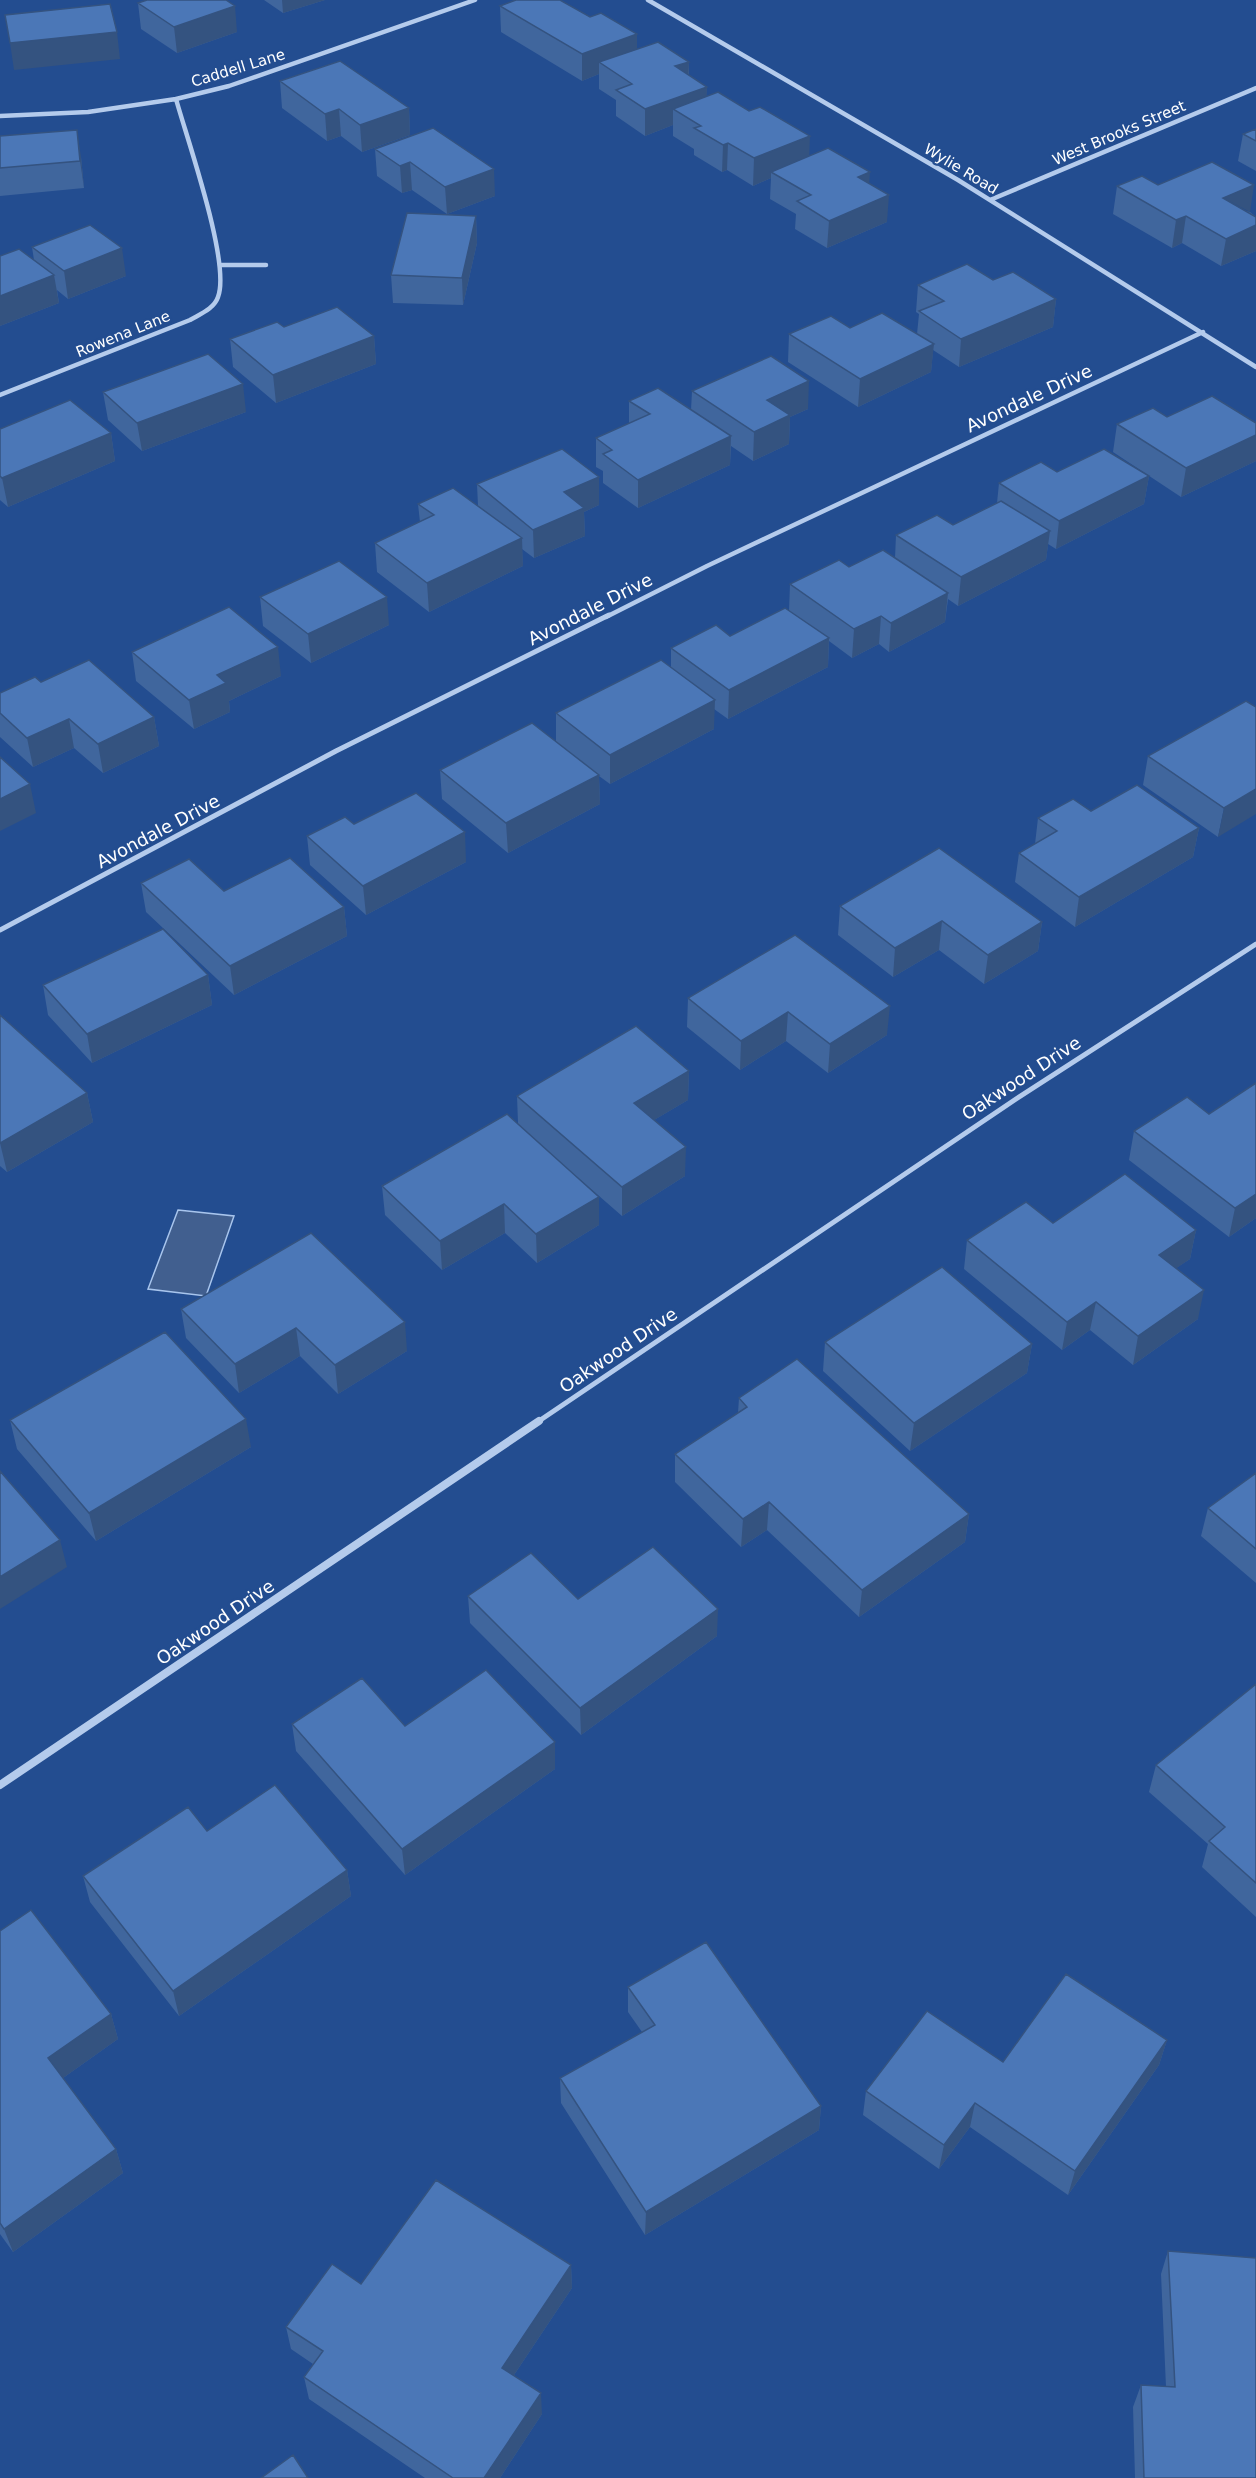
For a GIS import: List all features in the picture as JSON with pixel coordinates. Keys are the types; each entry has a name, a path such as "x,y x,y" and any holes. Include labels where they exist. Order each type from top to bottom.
{"street":[{"name":"Caddell Lane","path":"0,116 87,112 176,99 229,86 475,0"},
{"name":"Wylie Road","path":"648,0 990,200 1256,367"},
{"name":"West Brooks Street","path":"990,200 1256,88"},
{"name":"Rowena Lane","path":"0,394 190,320 211,308 218,298 219,252 176,99"},
{"path":"220,265 266,265"},
{"name":"Avondale Drive","path":"0,930 336,751 686,576 1203,332"},
{"name":"Oakwood Drive","path":"0,1785 1016,1099 1256,944"}],"water":[{"path":"178,1210 234,1216 206,1296 148,1289"}],"building":[{"path":"147,0 226,0 235,6 174,27 138,3"},
{"path":"516,0 560,0 590,17 601,13 637,34 582,54 500,6"},
{"path":"110,4 117,32 10,43 5,15"},
{"path":"658,42 689,62 675,66 707,87 645,109 616,90 632,84 599,62"},
{"path":"340,61 409,108 360,125 339,109 325,114 280,81"},
{"path":"718,92 749,111 760,107 810,136 754,158 728,143 723,145 694,128 701,126 673,109"},
{"path":"433,128 494,169 445,187 410,162 400,166 375,149"},
{"path":"1256,129 1256,141 1243,134"},
{"path":"77,130 80,161 0,168 0,136"},
{"path":"828,148 870,172 858,177 889,195 829,221 797,201 811,195 771,172"},
{"path":"1212,162 1254,185 1223,198 1256,217 1256,225 1226,239 1186,216 1176,220 1117,186 1142,176 1158,185"},
{"path":"407,213 476,216 462,278 391,275"},
{"path":"90,225 122,248 64,271 32,247"},
{"path":"19,249 54,275 0,296 0,256"},
{"path":"967,264 993,280 1013,272 1056,299 961,339 919,311 944,301 918,285"},
{"path":"337,307 374,336 273,375 230,339 277,322 284,327"},
{"path":"882,313 934,344 860,379 789,334 831,316 850,328"},
{"path":"208,354 243,384 137,423 103,392"},
{"path":"771,356 809,381 767,400 790,415 754,432 692,391"},
{"path":"658,388 731,436 638,480 603,454 612,450 596,438 650,414 629,401"},
{"path":"1212,396 1256,423 1256,435 1186,468 1117,424 1153,408 1167,417"},
{"path":"70,400 111,433 2,478 0,476 0,429"},
{"path":"562,449 599,477 564,492 584,508 533,530 477,484"},
{"path":"1104,449 1149,476 1059,521 999,483 1041,462 1057,472"},
{"path":"453,488 522,538 427,583 375,543 434,515 418,504"},
{"path":"1001,501 1050,531 961,577 896,535 937,515 953,525"},
{"path":"883,550 948,593 891,623 881,616 854,629 790,584 839,560 849,567"},
{"path":"339,561 387,597 308,634 260,597"},
{"path":"229,607 278,647 217,675 226,683 189,700 132,652"},
{"path":"785,608 829,638 729,690 671,648 716,625 730,636"},
{"path":"89,660 154,717 98,744 69,719 27,738 0,713 0,693 35,677 41,682"},
{"path":"661,660 715,700 610,755 556,713"},
{"path":"1246,701 1256,707 1256,789 1224,808 1148,756"},
{"path":"532,723 599,775 506,823 440,770"},
{"path":"0,757 30,784 0,799"},
{"path":"1137,785 1199,828 1079,897 1019,853 1057,831 1038,818 1073,799 1091,811"},
{"path":"416,793 465,832 363,886 307,836 345,817 354,824"},
{"path":"939,848 1042,922 988,955 942,921 895,948 840,906"},
{"path":"290,858 344,907 230,966 141,883 189,859 224,891"},
{"path":"163,929 208,975 87,1034 43,985"},
{"path":"795,935 890,1006 830,1044 788,1012 741,1041 688,998"},
{"path":"0,1015 87,1093 0,1143"},
{"path":"636,1026 689,1071 634,1103 686,1147 622,1187 517,1096"},
{"path":"1256,1083 1256,1194 1235,1208 1134,1131 1187,1097 1209,1114"},
{"path":"507,1114 599,1197 536,1234 504,1204 440,1241 382,1186"},
{"path":"1125,1174 1196,1230 1159,1255 1204,1290 1138,1336 1096,1302 1067,1322 967,1240 1026,1202 1053,1223"},
{"path":"311,1233 405,1322 335,1365 296,1328 235,1364 181,1309"},
{"path":"942,1267 1032,1344 914,1423 825,1342"},
{"path":"165,1332 246,1419 89,1513 10,1420"},
{"path":"797,1359 969,1514 862,1590 769,1502 743,1519 675,1454 747,1407 739,1398"},
{"path":"0,1471 60,1540 0,1577"},
{"path":"1256,1473 1256,1549 1208,1508"},
{"path":"653,1547 718,1609 580,1708 468,1596 531,1553 578,1599"},
{"path":"486,1670 555,1742 402,1849 292,1724 362,1678 405,1726"},
{"path":"1256,1684 1256,1883 1209,1841 1225,1827 1156,1765"},
{"path":"275,1785 347,1870 173,1991 83,1876 188,1807 207,1831"},
{"path":"31,1910 111,2014 48,2058 116,2149 4,2229 0,2223 0,1931"},
{"path":"706,1942 821,2106 646,2212 560,2078 655,2025 628,1987"},
{"path":"1066,1974 1167,2040 1075,2171 975,2103 944,2145 866,2091 927,2011 1003,2062"},
{"path":"436,2180 571,2265 502,2368 541,2393 484,2478 453,2478 304,2377 323,2351 286,2327 332,2264 361,2284"},
{"path":"1168,2251 1256,2258 1256,2478 1144,2478 1141,2385 1175,2387"},
{"path":"293,2455 308,2478 261,2478"}]}
